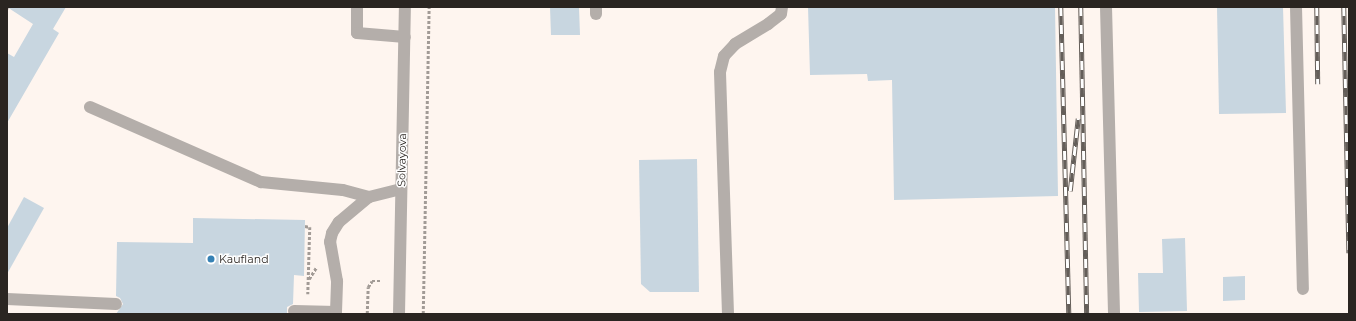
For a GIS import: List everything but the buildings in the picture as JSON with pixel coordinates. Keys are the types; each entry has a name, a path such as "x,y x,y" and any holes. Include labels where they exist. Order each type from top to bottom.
{"street":[{"path":"358,7 357,32 404,37"},
{"name":"Solvayova","path":"399,314 405,7"},
{"path":"728,314 720,72 724,56 735,44 768,24 780,14 782,7"},
{"path":"1106,7 1114,314"},
{"path":"1296,7 1303,290"},
{"path":"90,107 261,182 343,190 368,197"},
{"path":"294,311 336,312 337,275 330,242 332,233 339,222 368,197 402,189"},
{"path":"7,299 116,304"}],"path":[{"path":"423,314 429,7"},
{"path":"305,226 310,227 308,311"},
{"path":"367,314 368,287 372,281 383,281"}],"railway":[{"path":"1061,7 1069,314"},
{"path":"1081,7 1087,314"},
{"path":"1317,7 1318,84"},
{"path":"1344,7 1349,253"},
{"path":"1070,191 1078,118"}],"place":[{"name":"Kaufland","path":"211,259"}]}
